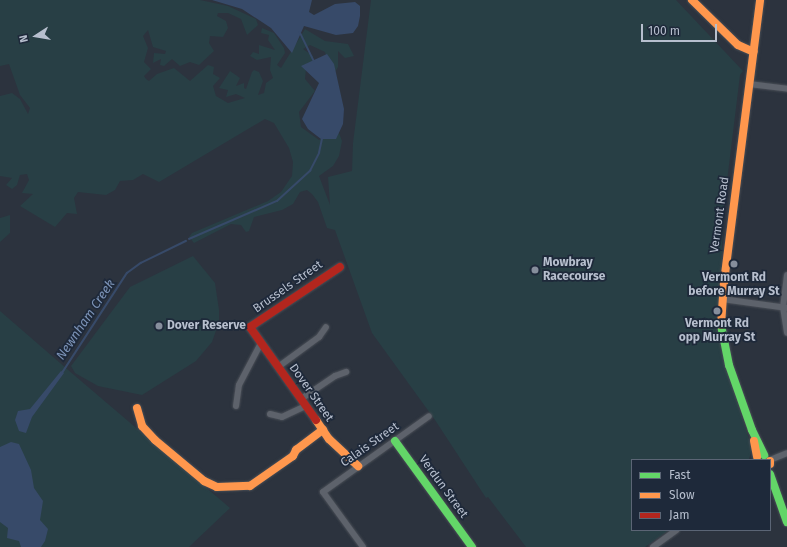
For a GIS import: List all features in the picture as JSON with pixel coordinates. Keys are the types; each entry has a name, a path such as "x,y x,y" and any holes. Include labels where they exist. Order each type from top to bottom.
{"street":[{"path":"692,0 738,45 754,52"},
{"name":"Vermont Road","path":"760,0 722,300 721,324 725,351 752,430 765,459"},
{"path":"749,84 787,89"},
{"name":"Brussels Street","path":"250,327 340,267"},
{"path":"787,275 785,307 787,333"},
{"path":"722,300 785,307"},
{"name":"Dover Street","path":"250,327 323,430 358,466"},
{"path":"278,367 319,337 326,327"},
{"path":"236,406 239,385 261,342"},
{"path":"270,414 282,418 304,403 335,376 346,372"},
{"path":"137,408 142,426 155,440 204,481 217,487 238,488 250,486 293,456 296,450 323,430"},
{"name":"Calais Street","path":"363,547 323,492 429,416"},
{"name":"Verdun Street","path":"395,441 472,547"},
{"path":"768,459 787,453"},
{"path":"771,484 787,522"},
{"path":"653,547 675,531"}],"green space":[{"name":"Mowbray Racecourse","path":"0,0 200,0 228,6 256,19 258,25 247,35 241,19 228,13 218,13 217,16 226,21 228,28 223,37 210,36 209,43 214,51 199,65 190,62 180,66 172,59 164,66 160,65 161,59 153,63 154,53 165,54 166,51 153,47 148,30 143,36 148,48 144,62 151,69 144,76 146,79 149,81 157,74 174,68 190,81 208,65 214,67 213,74 220,78 213,86 216,96 228,103 245,98 236,94 226,97 228,90 219,88 230,71 240,78 236,86 244,83 244,88 246,89 252,72 254,70 259,72 263,81 258,95 264,93 266,83 273,78 270,70 271,57 257,60 250,56 253,52 259,54 259,45 275,50 268,40 269,35 261,33 262,28 274,33 284,48 285,53 277,65 281,68 305,29 325,41 348,44 354,56 345,58 338,51 338,67 335,72 330,70 325,52 310,45 303,49 313,56 312,64 306,69 305,79 315,91 299,112 301,127 319,140 330,133 339,133 342,141 339,156 333,166 319,176 330,205 328,177 352,171 353,143 371,0 676,0 743,71 740,75 723,214 720,331 730,379 752,449 749,459 631,459 631,531 668,531 645,547 526,547 488,497 486,498 435,420 372,333 335,230 327,228 318,202 312,194 307,190 300,192 293,204 282,210 254,217 249,231 246,232 241,225 231,224 194,243 189,237 192,233 268,201 281,192 292,176 293,162 289,148 274,123 265,119 159,182 143,174 133,180 120,181 115,190 106,195 78,192 74,198 77,214 67,213 55,227 20,206 33,194 22,193 29,180 27,174 20,175 17,185 12,189 6,185 12,178 0,176 0,96 12,93 20,99 28,114 30,108 20,95 9,64 0,66"},
{"path":"10,215 10,233 0,242 0,218"},
{"name":"Dover Reserve","path":"193,256 215,283 219,310 219,322 212,342 196,361 142,395 98,386 75,373 71,366 130,287"},
{"path":"0,311 230,508 189,547 0,547"}],"water":[{"path":"212,0 312,0 309,12 314,15 335,4 355,2 360,6 360,16 358,26 353,33 336,35 304,26 292,53 271,28 242,9"},
{"path":"327,54 334,64 344,109 343,124 336,139 321,139 308,129 302,119 319,83 301,66"},
{"path":"61,371 64,373 32,417 26,433 19,431 15,420 18,411 30,409"},
{"path":"11,442 19,444 31,470 34,488 43,501 40,520 48,529 45,541 41,547 21,547 19,541 7,538 8,528 0,522 0,447"}],"waterway":[{"name":"Newnham Creek","path":"300,32 314,61"},
{"name":"Newnham Creek","path":"189,239 277,201 310,171 319,153 322,139"},
{"name":"Newnham Creek","path":"62,373 127,273 141,263 186,241"}],"traffic: fast":[{"path":"721,325 729,365 752,430 764,455"},
{"path":"395,441 472,547"},
{"path":"771,477 787,522"}],"traffic: slow":[{"path":"692,0 738,45 754,52"},
{"path":"721,325 724,282 760,0"},
{"path":"137,408 142,426 155,440 204,481 217,487 250,486 293,456 296,450 323,430"},
{"path":"316,420 329,439 358,466"},
{"path":"754,441 757,457"}],"traffic: jam":[{"path":"316,420 250,327 340,267"}],"place":[{"name":"Vermont Rd before Murray St","path":"734,264"},
{"name":"Mowbray Racecourse","path":"535,270"},
{"name":"Vermont Rd opp Murray St","path":"717,311"},
{"name":"Dover Reserve","path":"159,326"}]}
